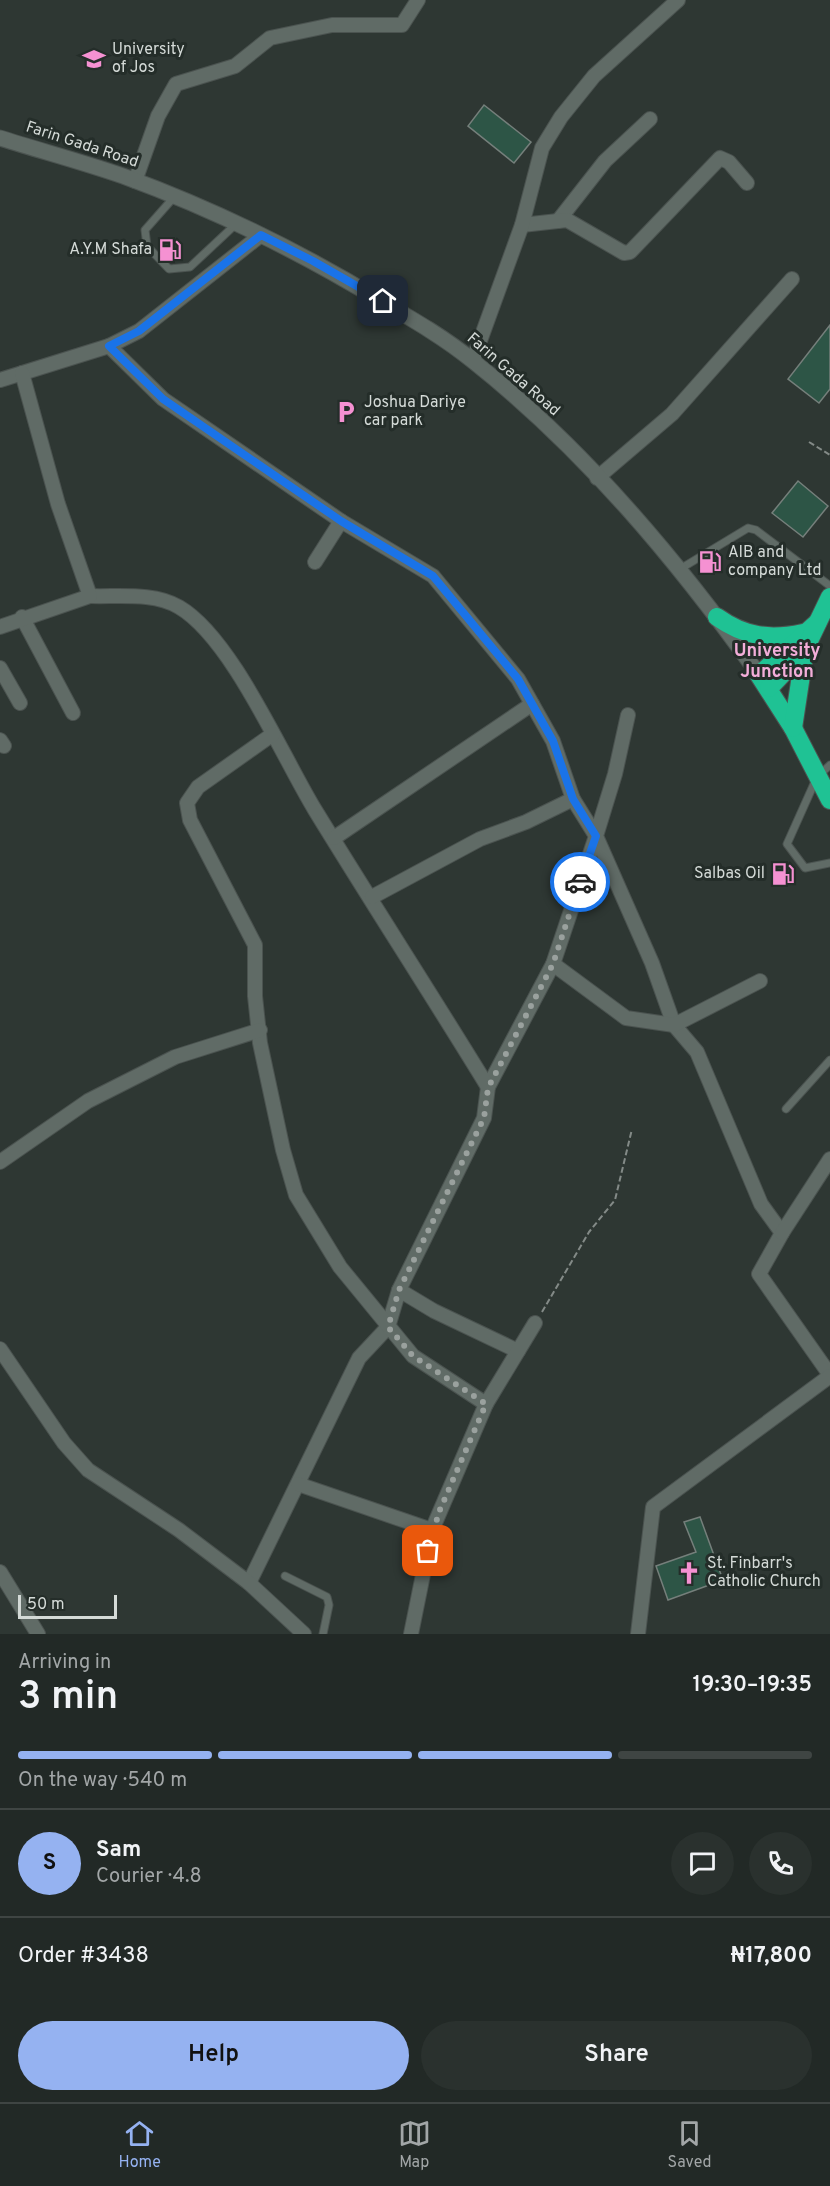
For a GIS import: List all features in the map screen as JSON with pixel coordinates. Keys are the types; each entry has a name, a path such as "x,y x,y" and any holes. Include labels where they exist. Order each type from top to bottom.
{"highway":[{"path":"830,597 809,635 764,681 793,728 824,771 830,800"},
{"path":"717,616 733,628 749,635 809,635"},
{"path":"793,728 809,635"}],"main road":[{"name":"Farin Gada Road","path":"0,138 135,181 237,223 364,290 472,360 528,409 597,478 680,569 764,681"}],"street":[{"path":"135,181 158,116 176,84 235,66 270,38 332,25 402,25 418,0"},
{"path":"472,360 522,225 542,148 561,117 594,76 678,0"},
{"path":"558,221 605,161 650,119"},
{"path":"522,225 558,221 574,223 624,253 630,252 720,159 729,162 747,183"},
{"path":"0,380 109,346 139,331 261,235"},
{"path":"597,478 672,414 792,279"},
{"path":"109,346 163,399 341,521 433,576 518,679 553,741 573,799 596,836 652,963 674,1025 697,1052 761,1204 782,1233"},
{"path":"22,373 58,504 90,596"},
{"path":"315,562 341,521"},
{"path":"0,627 22,617 90,596 154,598 179,607 196,620 226,654 334,838 488,1088"},
{"path":"22,617 73,713"},
{"path":"0,668 20,703"},
{"path":"334,838 532,704"},
{"path":"249,1583 359,1358 388,1327 399,1290 484,1118 488,1088 553,964 615,774 627,716"},
{"path":"273,734 198,787 187,802 189,820 255,945 255,996 260,1043 278,1128 296,1195 340,1267 413,1356 486,1404"},
{"path":"372,897 480,839 526,822 573,799"},
{"path":"553,964 626,1018 674,1025 760,981"},
{"path":"0,1162 88,1101 176,1057 260,1030"},
{"path":"638,1634 653,1507 830,1376 759,1274 782,1233 830,1159"},
{"path":"399,1290 434,1311 518,1351"},
{"path":"411,1634 432,1530 486,1404 535,1323"},
{"path":"0,1349 64,1443 88,1470 179,1530 249,1583 304,1634"},
{"path":"298,1484 432,1530"},
{"path":"0,1572 38,1634"}],"lane":[{"path":"175,196 145,230 147,246 169,268 190,267 237,223"},
{"path":"680,569 748,528 756,530 830,586"},
{"path":"824,771 787,844 805,868 830,863"},
{"path":"786,1109 830,1060"},
{"path":"285,1576 327,1597 329,1605 323,1634"}],"path":[{"path":"809,442 830,455"},
{"path":"535,1323 589,1232 615,1200 632,1129"}],"building":[{"path":"484,105 531,142 514,163 468,126"},
{"path":"830,325 830,389 819,403 788,379"},
{"path":"798,481 828,506 803,537 772,513"},
{"name":"St. Finbarr's Catholic Church","path":"700,1517 723,1580 668,1600 656,1566 696,1552 684,1522"}],"way so far":[{"path":"428,1551 432,1530 446,1494 486,1404 413,1356 388,1327 399,1290 484,1118 488,1088 553,964 580,882"}],"place":[{"name":"University of Jos","path":"94,59"},
{"name":"A.Y.M Shafa","path":"170,250"},
{"name":"Joshua Dariye car park","path":"346,412"},
{"name":"AIB and company Ltd","path":"710,562"},
{"name":"Salbas Oil","path":"783,874"},
{"name":"St. Finbarr's Catholic Church","path":"689,1573"}],"district":[{"name":"University Junction","path":"777,661"}],"route":[{"path":"383,301 313,261 261,235 139,331 109,346 163,399 341,521 433,576 518,679 553,741 573,799 596,836 580,882"}]}
